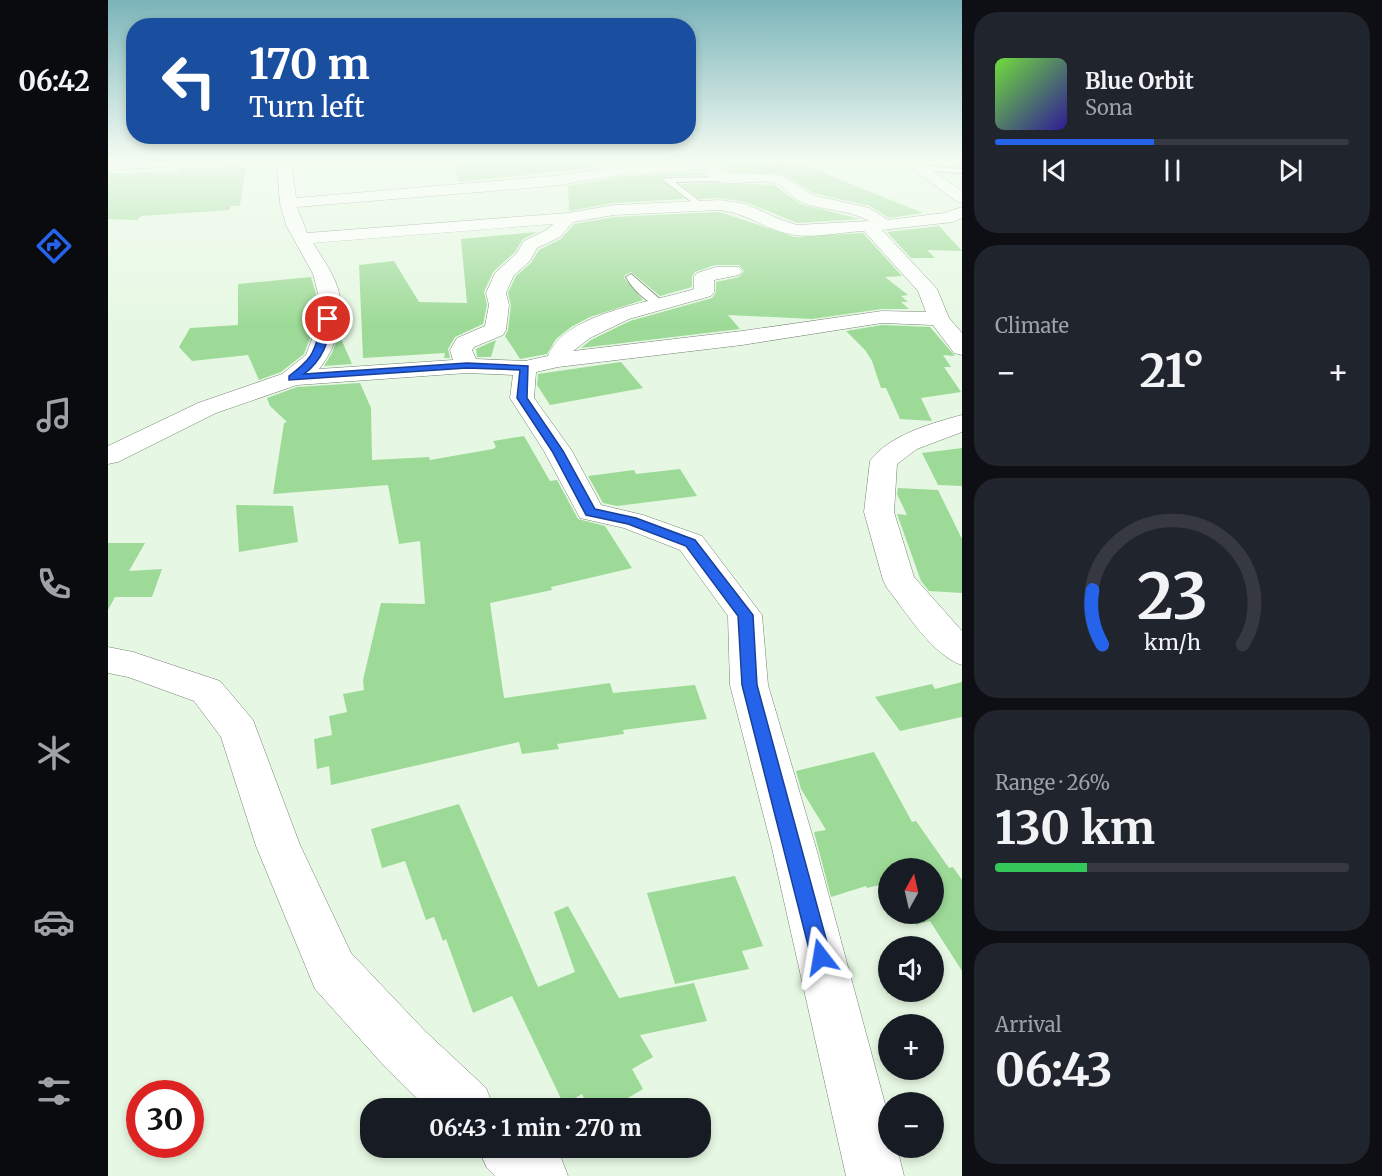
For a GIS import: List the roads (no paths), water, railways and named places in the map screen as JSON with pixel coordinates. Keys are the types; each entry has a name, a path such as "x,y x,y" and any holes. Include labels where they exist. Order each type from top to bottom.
{"street":[{"path":"292,216 297,232 320,268 329,291 328,319 323,341 313,363 292,378"},
{"path":"302,239 580,216"},
{"path":"758,216 796,230 879,226 952,216"},
{"path":"870,216 927,289 939,319 962,348"},
{"path":"467,366 461,350 465,343 495,330 499,305 496,293 505,273 524,257 530,245 554,233 568,218"},
{"path":"732,271 704,277 704,292 682,300 658,303 614,319 578,337 541,364 522,398 558,451 590,512 632,521 691,543 746,615 749,685 794,848 875,1176"},
{"path":"108,456 208,408 292,378 467,366 541,364 882,317 939,319"},
{"path":"962,423 908,443 884,461 879,512 899,580 937,627 962,652"},
{"path":"108,660 133,665 207,691 239,731 278,846 333,971 406,1050 456,1098"}],"lane":[{"path":"631,277 635,284 658,303"}]}
